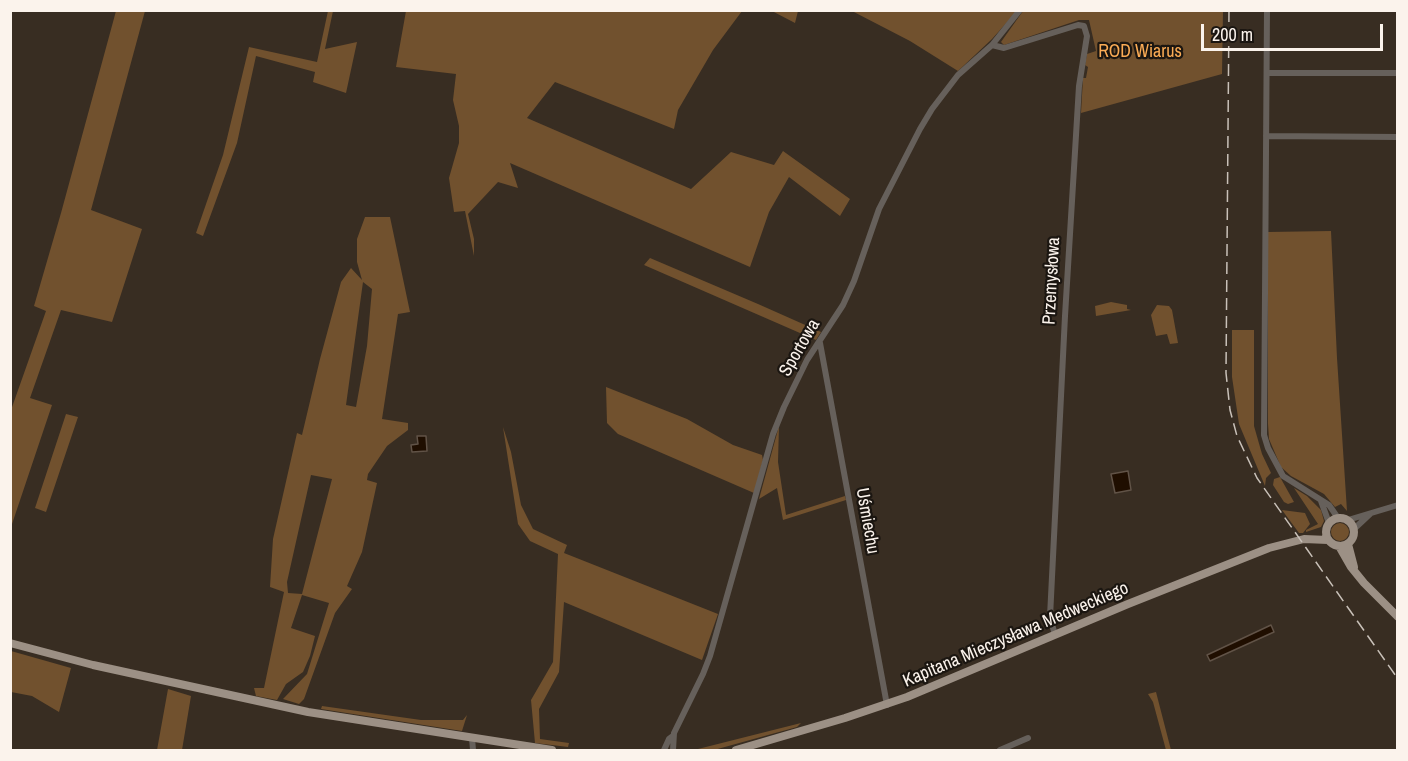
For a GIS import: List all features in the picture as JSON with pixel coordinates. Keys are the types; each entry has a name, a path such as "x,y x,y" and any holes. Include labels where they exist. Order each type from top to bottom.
{"main road":[{"path":"1338,518 1348,520 1354,529 1353,537 1348,544 1335,546 1328,540 1327,526 1338,518"},
{"name":"Kapitana Mieczysława Medweckiego","path":"736,750 887,705 1269,548 1304,539 1327,526"},
{"name":"Kapitana Mieczysława Medweckiego","path":"1304,539 1328,540"},
{"path":"1348,544 1355,571"},
{"path":"1339,546 1351,567 1364,583 1398,617"},
{"path":"10,643 93,665 335,717 552,750"}],"street":[{"name":"Sportowa","path":"664,750 673,736 710,656 773,434 807,360 820,343 854,281 879,209 932,109 958,75 992,45 1020,10"},
{"path":"1268,10 1264,435 1268,448 1283,476 1329,505 1338,518"},
{"name":"Przemysłowa","path":"992,45 1004,48 1078,25 1084,26 1087,36 1079,86 1065,316 1050,617 1055,635"},
{"path":"1267,73 1398,73"},
{"path":"1266,136 1398,137"},
{"name":"Uśmiechu","path":"820,343 887,705"},
{"path":"1321,501 1327,526"},
{"path":"1348,520 1398,505"},
{"path":"1354,529 1370,513"},
{"name":"Sportowa","path":"673,736 673,750"},
{"path":"472,738 473,750"},
{"path":"1000,750 1028,738"}],"green space":[{"path":"116,11 145,11 91,210 142,229 112,322 61,310 30,398 52,405 11,527 11,410 46,311 34,306"},
{"path":"328,11 333,11 325,49 357,42 346,93 313,82 315,72 256,56 237,143 203,236 196,233 223,155 249,47 317,62"},
{"path":"406,11 742,11 713,50 678,110 674,129 555,82 527,118 691,189 731,152 774,165 783,151 850,199 840,216 789,177 769,212 750,267 510,163 518,188 498,182 468,214 474,239 474,256 465,211 454,212 449,178 459,143 459,126 453,100 456,74 396,67"},
{"path":"772,11 798,11 795,23"},
{"path":"852,11 1017,11 992,39 958,71 910,41"},
{"name":"ROD Wiarus","path":"1023,11 1223,11 1222,74 1081,113 1083,78 1086,78 1088,67 1085,65 1087,54 1096,51 1089,20 1079,20 1004,45 1001,42"},
{"path":"365,217 390,217 410,312 398,314 382,419 408,423 408,430 387,446 368,474 367,480 377,483 362,552 347,586 352,589 335,613 304,699 299,704 283,699 307,674 329,603 302,595 291,628 315,636 303,672 286,684 277,700 256,696 254,688 264,688 284,592 270,587 273,539 297,433 302,435 341,282 351,268 362,280 357,262 357,239","holes":["363,282 372,289 367,346 356,407 346,405","311,475 332,479 302,594 288,593 287,582"]},
{"path":"1331,231 1347,511 1341,504 1335,507 1324,494 1291,476 1281,467 1269,439 1268,424 1268,232"},
{"path":"650,258 821,332 816,340 644,265"},
{"path":"1111,302 1127,305 1127,309 1131,310 1096,316 1095,306"},
{"path":"1157,305 1169,306 1172,310 1178,343 1170,344 1167,334 1156,336 1151,315"},
{"path":"1232,330 1254,330 1254,426 1262,454 1271,473 1266,478 1265,486 1239,424 1232,377"},
{"path":"606,387 687,419 733,445 762,455 763,460 754,493 618,434 607,423"},
{"path":"66,414 78,417 46,512 35,508"},
{"path":"779,426 778,462 786,515 845,496 846,500 783,520 777,488 759,499"},
{"path":"503,427 511,452 521,505 533,529 567,545 564,553 718,614 702,660 564,602 559,672 539,709 540,739 569,743 568,747 535,743 531,700 553,662 558,554 530,541 518,524"},
{"path":"1280,477 1294,502 1288,504 1284,502 1273,485 1274,479"},
{"path":"1294,488 1307,496 1321,510 1324,521 1321,527 1306,532 1318,524"},
{"path":"1282,510 1305,513 1310,524 1303,533 1299,533"},
{"path":"1336,523 1344,523 1349,528 1347,539 1336,541 1331,536 1331,528"},
{"path":"11,651 71,668 59,712 32,696 11,692"},
{"path":"168,689 191,696 182,750 157,750"},
{"path":"1156,692 1171,750 1166,750 1153,702 1148,694"},
{"path":"322,706 421,720 463,720 467,715 462,731 321,709"},
{"path":"801,723 797,727 714,750 694,750"}],"shaded area":[{"path":"417,436 426,436 427,451 412,452 411,445 418,444"},
{"path":"1128,471 1131,490 1115,493 1111,474"},
{"path":"1271,625 1274,632 1210,661 1207,655"}],"railway":[{"path":"1229,10 1226,373 1230,410 1237,436 1257,478 1398,679"}]}
